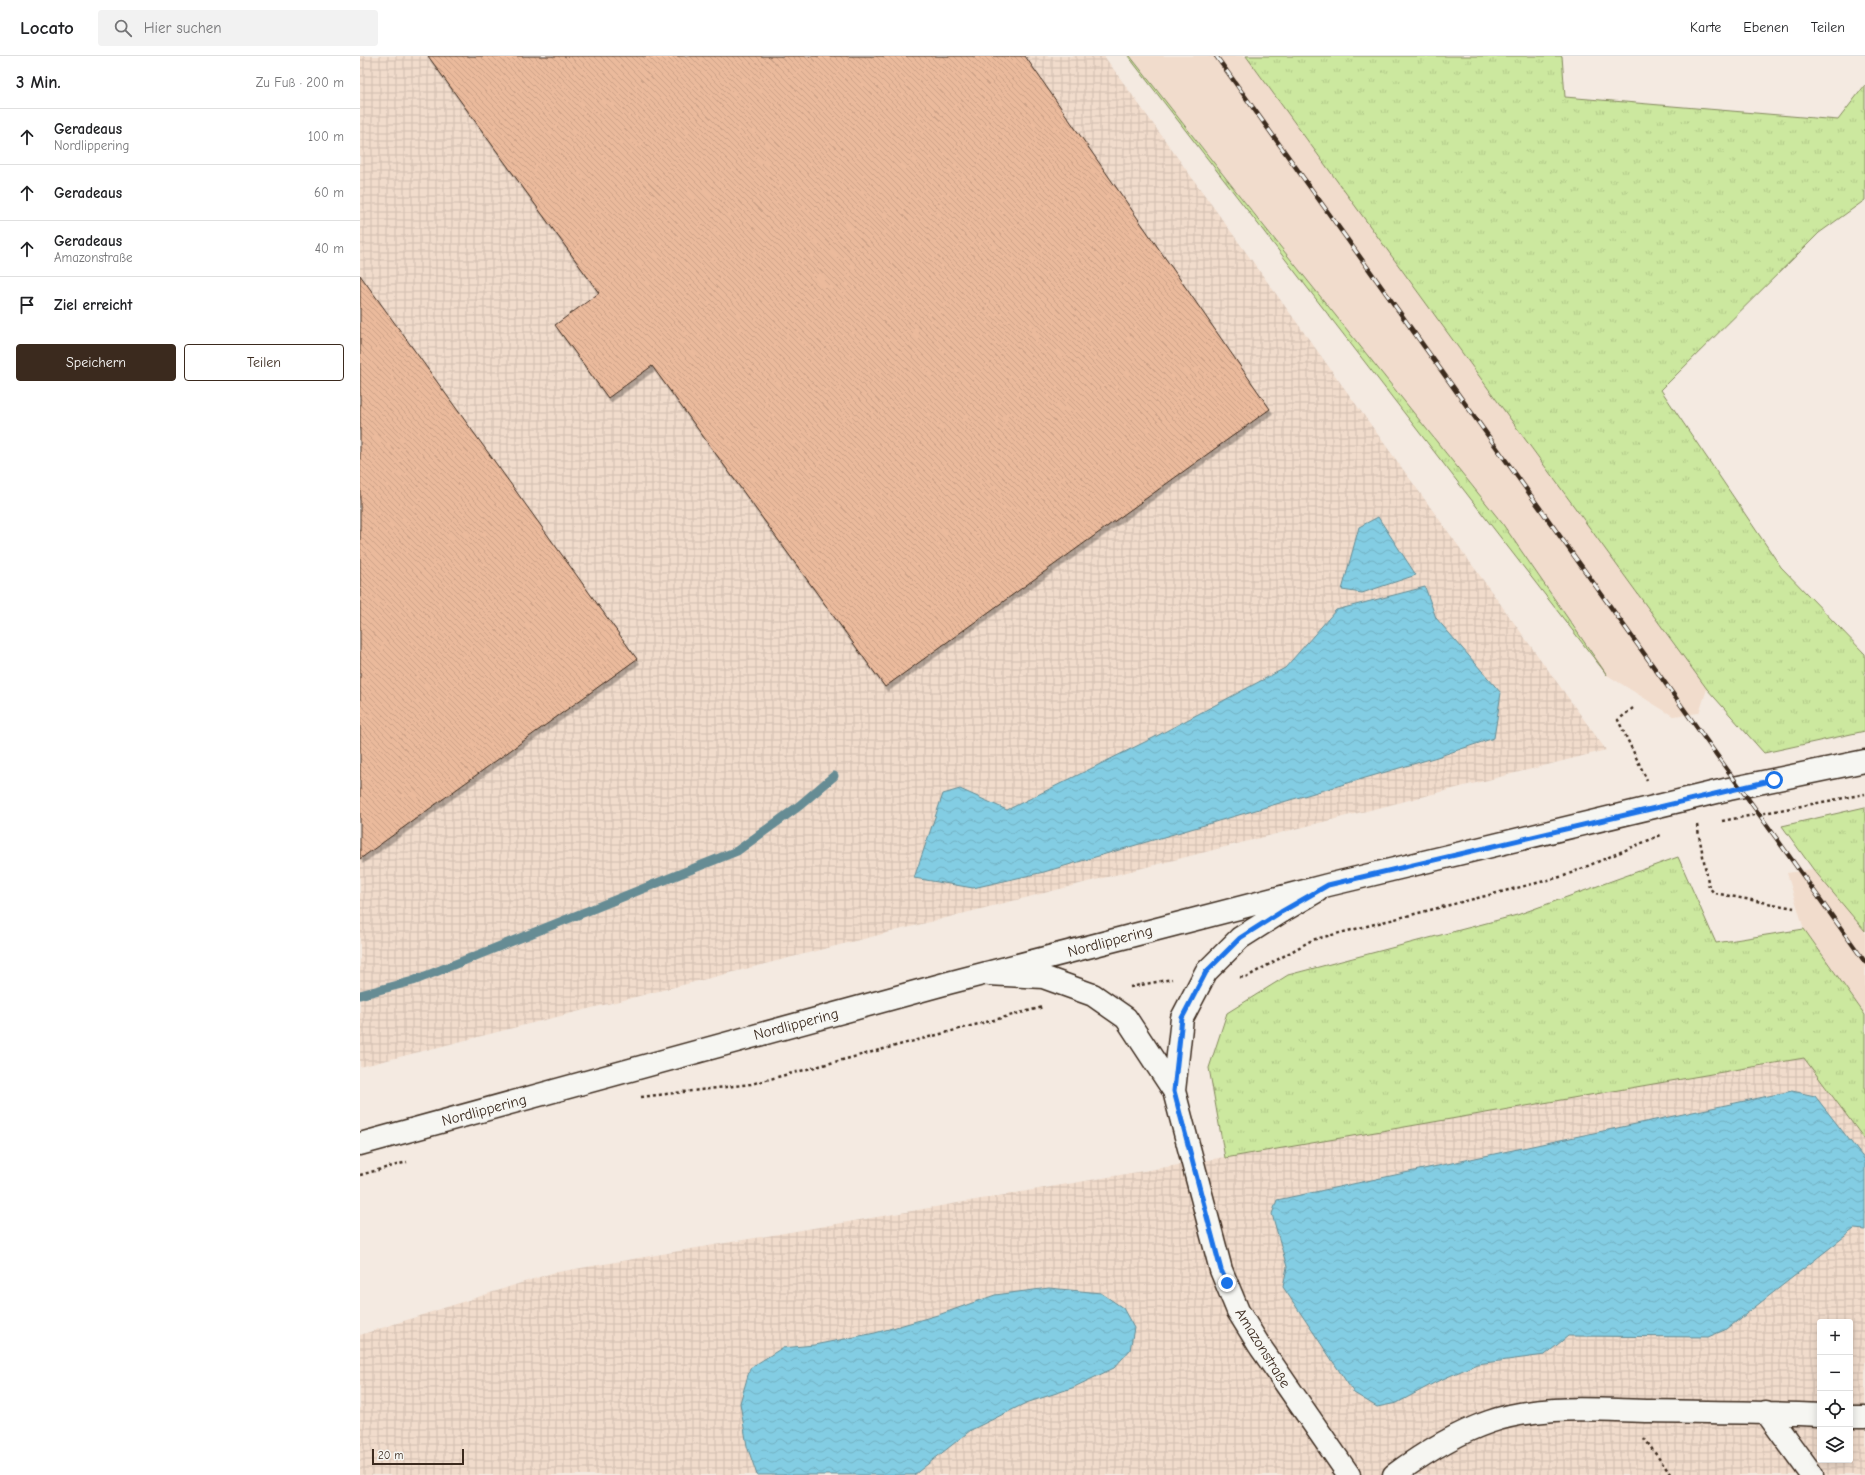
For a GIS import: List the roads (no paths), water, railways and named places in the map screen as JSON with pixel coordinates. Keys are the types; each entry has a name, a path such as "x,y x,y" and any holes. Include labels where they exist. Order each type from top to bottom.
{"main road":[{"name":"Nordlippering","path":"360,1144 986,973 1328,885 1729,789 1865,761"},
{"path":"1174,1091 1182,1018 1206,972 1240,938 1328,885"},
{"path":"986,973 1043,977 1093,995 1126,1018 1174,1091"},
{"name":"Amazonstraße","path":"1174,1091 1221,1270 1238,1311 1258,1345 1349,1475"},
{"path":"1394,1475 1430,1450 1454,1436 1489,1421 1527,1412 1574,1408 1766,1412 1817,1415"},
{"path":"1766,1412 1812,1475"},
{"path":"1853,1416 1865,1418"}],"water":[{"path":"1378,517 1416,575 1362,593 1342,590 1359,527"},
{"path":"1425,587 1436,618 1501,693 1494,738 1437,757 1044,872 973,888 914,878 943,794 960,789 1007,810 1153,738 1285,668 1336,610"},
{"path":"1792,1091 1815,1096 1865,1160 1865,1230 1854,1229 1727,1329 1708,1337 1568,1336 1545,1355 1477,1364 1436,1382 1397,1403 1377,1407 1354,1393 1283,1287 1287,1267 1272,1214 1277,1200"},
{"path":"1049,1288 1101,1293 1123,1308 1134,1328 1130,1350 1114,1368 1072,1388 1026,1403 971,1430 914,1475 757,1475 747,1446 740,1403 750,1368 782,1348 814,1345 875,1333 941,1314 995,1295"}],"waterway":[{"path":"360,995 413,981 737,851 799,806 834,776"}],"railway":[{"path":"1216,56 1865,962"}]}
